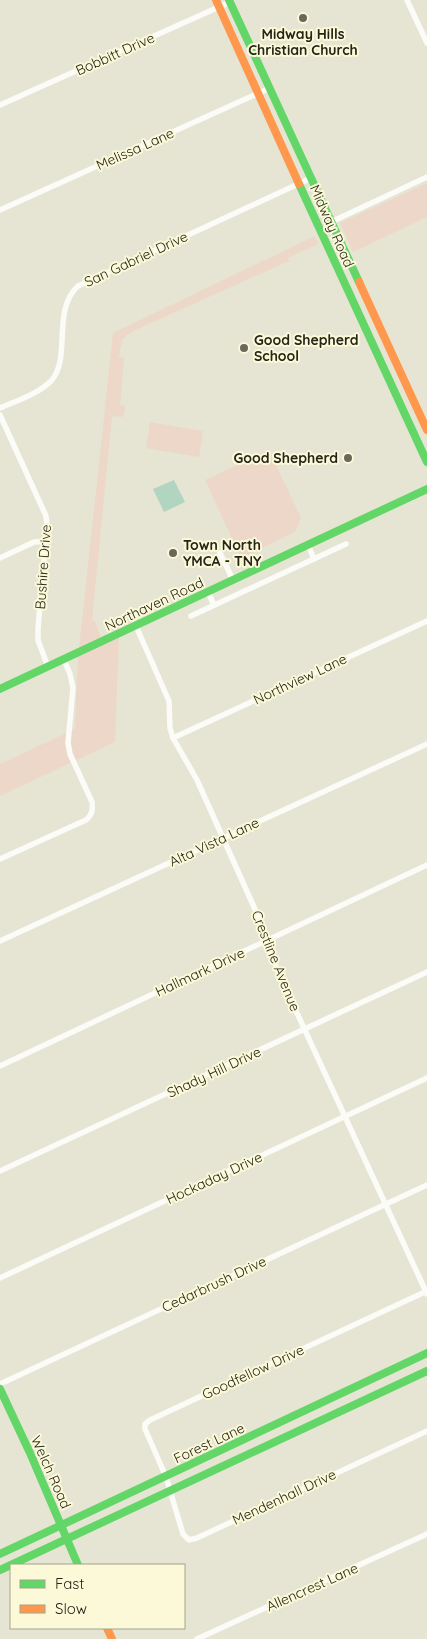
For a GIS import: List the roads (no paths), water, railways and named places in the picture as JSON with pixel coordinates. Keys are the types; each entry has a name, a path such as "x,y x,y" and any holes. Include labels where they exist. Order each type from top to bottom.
{"main road":[{"name":"Midway Road","path":"230,1 427,430"},
{"name":"Midway Road","path":"218,4 427,462"},
{"name":"Northaven Road","path":"0,690 427,489"},
{"name":"Forest Lane","path":"0,1554 427,1353"},
{"name":"Forest Lane","path":"13,1564 427,1371"},
{"name":"Welch Road","path":"0,1388 78,1564"}],"street":[{"path":"408,0 427,43"},
{"name":"Bobbitt Drive","path":"0,105 218,4 230,1"},
{"name":"Melissa Lane","path":"0,210 270,88"},
{"path":"331,222 427,177"},
{"name":"San Gabriel Drive","path":"0,408 43,388 57,373 65,305 71,292 78,286 311,178"},
{"name":"Bushire Drive","path":"0,415 46,516 46,541 38,640 48,667"},
{"path":"0,558 34,542 46,541"},
{"path":"191,616 346,544"},
{"path":"308,545 314,559"},
{"path":"220,552 233,580"},
{"path":"208,592 214,605"},
{"name":"Northview Lane","path":"173,738 427,621"},
{"name":"Crestline Avenue","path":"136,626 169,701 170,728 173,738 189,765 223,838 254,907 278,972 427,1292"},
{"path":"0,859 86,820 93,809 92,802 70,754 68,743 73,688 64,660"},
{"name":"Alta Vista Lane","path":"0,940 427,744"},
{"name":"Hallmark Drive","path":"0,1066 427,865"},
{"name":"Shady Hill Drive","path":"0,1171 427,972"},
{"name":"Hockaday Drive","path":"0,1278 427,1078"},
{"name":"Cedarbrush Drive","path":"0,1384 427,1185"},
{"name":"Goodfellow Drive","path":"170,1491 166,1477 145,1429 145,1424 150,1420 427,1292"},
{"name":"Mendenhall Drive","path":"170,1491 183,1534 185,1538 192,1540 427,1431"},
{"name":"Allencrest Lane","path":"197,1639 427,1534"}],"place":[{"name":"Midway Hills Christian Church","path":"303,18"},
{"name":"Good Shepherd School","path":"244,348"},
{"name":"Good Shepherd","path":"348,458"},
{"name":"Town North YMCA - TNY","path":"173,553"}]}
